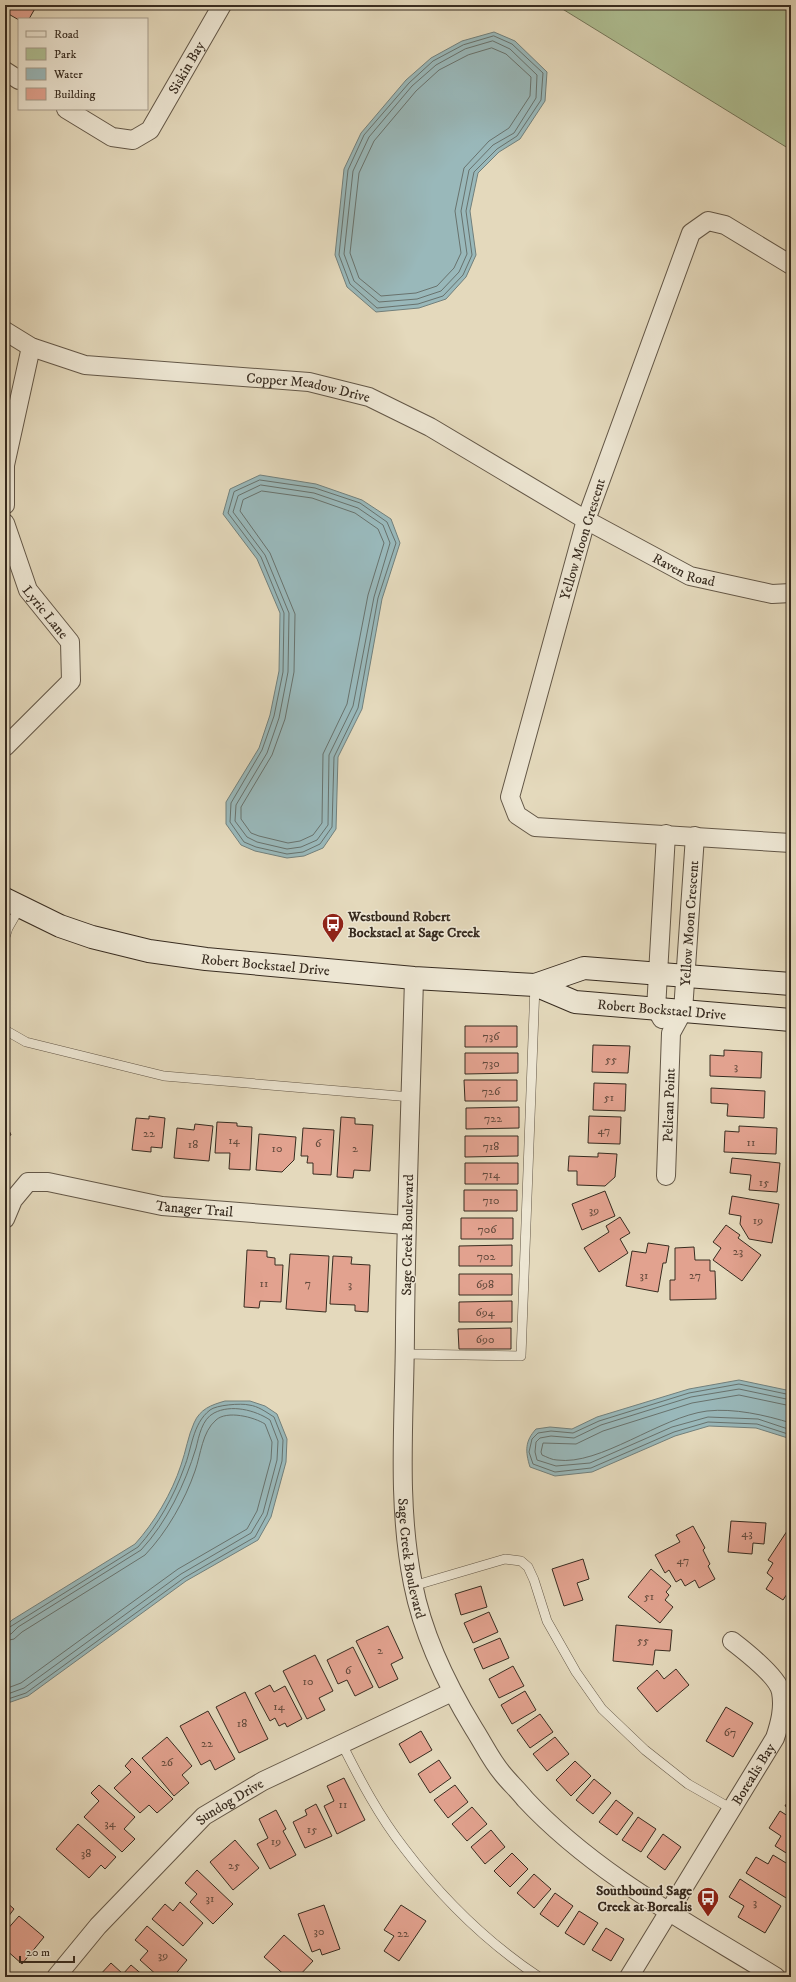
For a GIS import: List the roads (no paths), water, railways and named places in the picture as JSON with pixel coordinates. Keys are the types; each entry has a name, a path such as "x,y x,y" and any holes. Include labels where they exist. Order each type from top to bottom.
{"street":[{"name":"Siskin Bay","path":"68,110 112,138 132,140 150,130 222,5"},
{"path":"5,72 18,79"},
{"name":"Yellow Moon Crescent","path":"791,265 725,225 708,221 691,233 586,520 510,797 517,815 535,827 791,843"},
{"name":"Copper Meadow Drive","path":"5,331 31,347 85,365 309,382 369,397 430,426 586,520"},
{"path":"5,506 5,465 31,347"},
{"name":"Raven Road","path":"586,520 690,576 772,594 791,593"},
{"name":"Lyric Lane","path":"5,523 28,590 70,642 70,681 5,747"},
{"name":"Yellow Moon Crescent","path":"656,1009 666,834"},
{"name":"Yellow Moon Crescent","path":"683,1011 695,836"},
{"name":"Robert Bockstael Drive","path":"12,903 60,926 92,937 149,951 206,959 414,978 535,985 575,1002 791,1020"},
{"name":"Robert Bockstael Drive","path":"535,985 584,968 791,984"},
{"name":"Sage Creek Boulevard","path":"414,978 406,1225 403,1498 407,1550 413,1586 427,1631 452,1692 501,1773 540,1814 571,1844 605,1871 776,1977"},
{"path":"656,1009 671,1033"},
{"name":"Pelican Point","path":"666,1176 671,1033 683,1011"},
{"name":"Tanager Trail","path":"5,1219 13,1200 28,1182 48,1182 162,1206 406,1225"},
{"name":"Borealis Bay","path":"629,1977 775,1738 782,1719 781,1691 755,1659 732,1641"},
{"name":"Sundog Drive","path":"56,1977 98,1926 204,1816 263,1781 452,1692"}],"lane":[{"path":"5,937 12,903"},
{"path":"405,1354 522,1356 535,985"},
{"path":"5,1030 26,1042 164,1076 411,1097"},
{"path":"413,1586 506,1559 522,1561 528,1567 534,1580 547,1621 576,1672 602,1709 645,1750 688,1784 732,1809"},
{"path":"342,1744 376,1806 413,1859 436,1886 492,1942 514,1960 539,1977"}],"water":[{"path":"494,32 515,41 547,72 545,101 520,139 499,152 478,173 470,211 476,255 466,277 446,299 419,308 376,312 347,287 335,255 344,169 361,133 406,80 431,58 462,41"},
{"path":"260,475 316,484 362,500 391,519 400,543 382,599 362,709 338,757 336,829 323,848 304,856 287,858 255,851 241,845 226,824 226,802 259,748 270,715 279,671 280,613 257,559 223,514 230,489"},
{"path":"739,1380 791,1391 791,1439 756,1428 709,1426 675,1436 592,1472 555,1476 530,1467 527,1456 527,1446 532,1433 536,1429 550,1427 572,1429 597,1417 689,1389"},
{"path":"225,1401 250,1401 265,1406 277,1414 287,1439 286,1462 271,1517 258,1540 186,1581 28,1696 5,1704 5,1627 12,1620 135,1544 156,1517 168,1497 183,1460 196,1418 206,1408"}],"place":[{"name":"Westbound Robert Bockstael at Sage Creek","path":"333,944"},
{"name":"Southbound Sage Creek at Borealis","path":"708,1918"}]}
